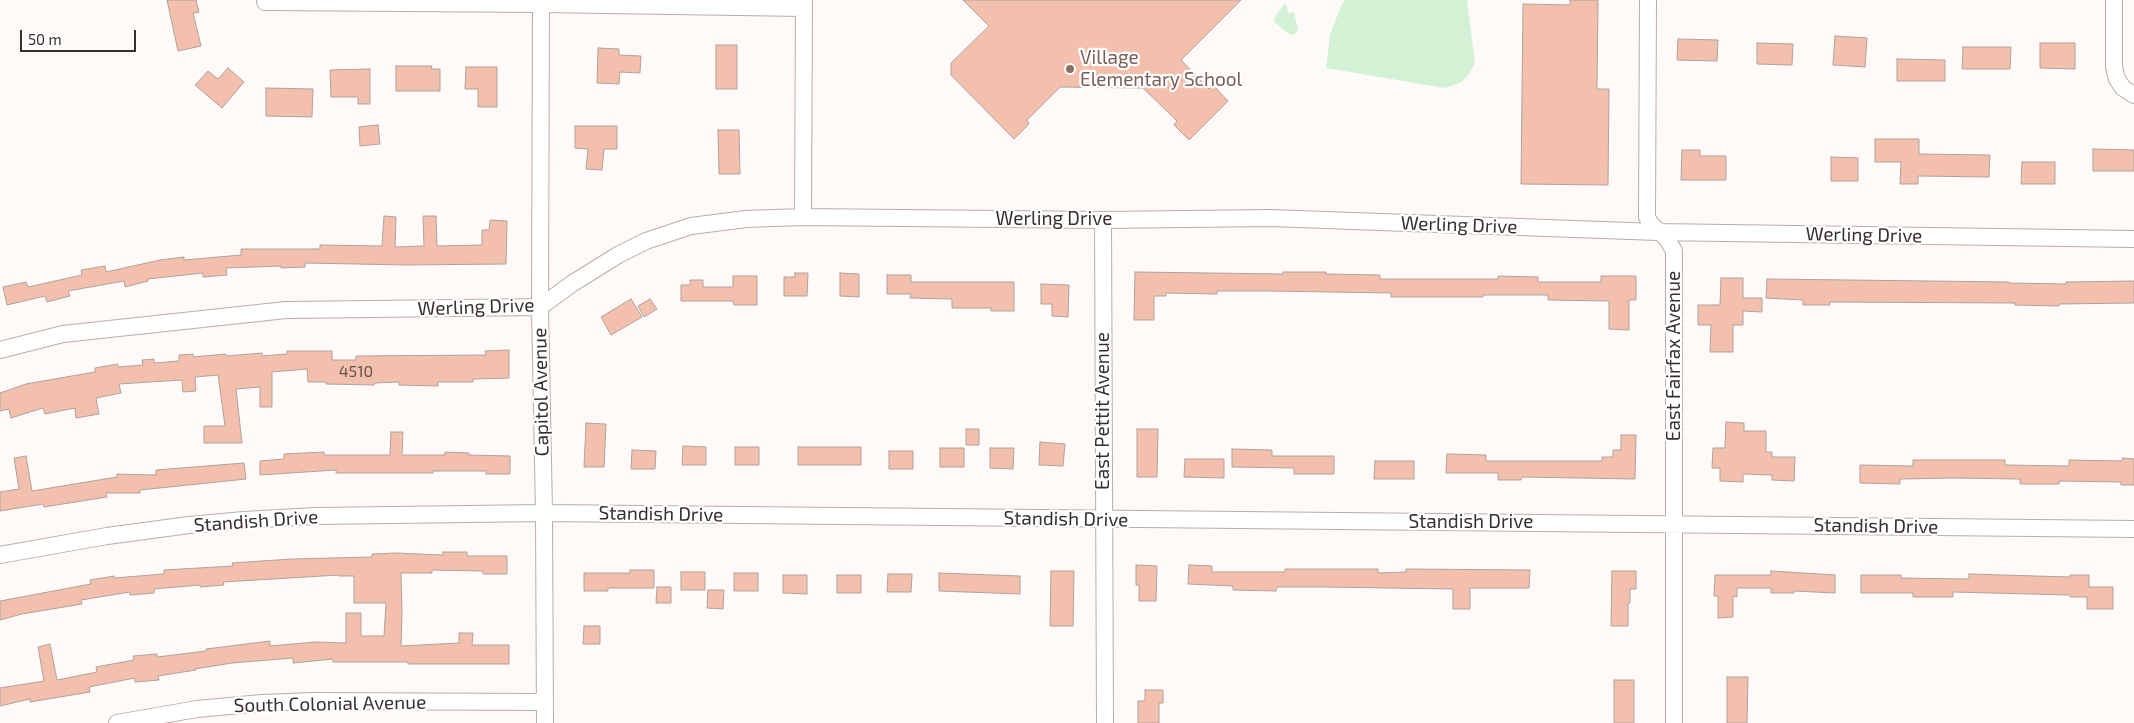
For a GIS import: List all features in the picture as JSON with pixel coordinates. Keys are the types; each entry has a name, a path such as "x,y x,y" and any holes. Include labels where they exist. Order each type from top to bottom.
{"street":[{"name":"East Fairfax Avenue","path":"1648,0 1647,217 1658,232 1667,239 1674,251 1674,723"},
{"path":"2114,0 2114,67 2117,79 2128,92"},
{"path":"264,1 803,4 803,217"},
{"name":"Capitol Avenue","path":"541,2 540,307 544,513 545,723"},
{"name":"Werling Drive","path":"0,350 63,334 286,310 540,307 573,282 618,255 646,241 669,233 716,222 803,217 1103,220 1270,218 1658,232 2134,239"},
{"name":"East Pettit Avenue","path":"1103,220 1105,723"},
{"name":"Standish Drive","path":"0,555 107,536 244,520 316,516 544,513 2134,529"},
{"name":"South Colonial Avenue","path":"117,723 197,709 262,703 544,702"}],"green space":[{"path":"1345,0 1467,0 1475,63 1462,82 1445,88 1326,68 1330,35"},
{"path":"1284,4 1286,4 1288,13 1294,12 1298,30 1294,35 1289,34 1274,22 1275,17"}],"building":[{"path":"167,0 196,0 199,12 193,13 201,46 178,51"},
{"name":"Village Elementary School","path":"963,0 1241,0 1181,60 1209,89 1213,85 1228,101 1189,140 1174,125 1177,121 1143,88 1060,87 1027,120 1029,124 1014,139 951,75 951,63 989,26"},
{"path":"1570,0 1598,0 1597,89 1609,89 1608,185 1521,184 1523,4 1570,5"},
{"path":"1835,36 1867,38 1865,67 1833,65"},
{"path":"1678,39 1718,40 1717,61 1677,60"},
{"path":"1757,43 1793,44 1792,65 1757,64"},
{"path":"2040,43 2075,43 2075,69 2040,68"},
{"path":"716,45 737,45 737,89 716,89"},
{"path":"1963,47 2011,47 2010,69 1962,69"},
{"path":"598,48 619,49 619,55 641,56 640,73 620,72 619,84 597,83"},
{"path":"1897,59 1945,60 1945,81 1897,81"},
{"path":"396,66 432,66 431,69 440,69 440,91 396,91"},
{"path":"466,67 497,67 497,107 478,107 478,89 465,89"},
{"path":"228,68 244,82 222,108 195,85 208,71 218,79"},
{"path":"370,69 370,104 358,104 358,97 331,97 330,70"},
{"path":"266,88 313,89 312,117 266,116"},
{"path":"378,125 380,144 360,146 359,127"},
{"path":"575,126 617,126 617,149 604,149 602,170 586,169 588,149 575,148"},
{"path":"718,130 739,130 740,174 719,174"},
{"path":"1875,139 1919,139 1919,154 1990,155 1989,177 1918,176 1918,184 1900,184 1901,162 1875,162"},
{"path":"2093,149 2134,150 2134,171 2093,171"},
{"path":"1682,150 1700,150 1700,156 1726,156 1726,180 1681,180"},
{"path":"1831,157 1858,158 1858,181 1831,181"},
{"path":"2022,162 2055,162 2055,184 2021,184"},
{"path":"384,216 396,217 395,247 424,246 423,216 436,216 437,246 482,245 482,230 489,230 490,220 507,221 506,264 305,263 305,267 226,268 227,275 203,277 203,273 148,279 148,281 125,287 124,281 68,291 70,296 47,302 45,296 7,305 3,287 26,282 28,287 82,275 81,270 105,266 106,272 160,260 184,257 184,260 241,255 241,249 320,249 320,245 382,246"},
{"path":"1135,272 1283,274 1283,272 1326,272 1326,274 1380,275 1380,279 1498,279 1498,276 1538,277 1538,282 1601,282 1601,276 1636,276 1636,300 1629,300 1629,330 1609,329 1609,301 1548,300 1548,295 1391,297 1391,293 1217,291 1217,294 1166,293 1166,296 1154,296 1154,320 1134,320"},
{"path":"795,273 808,273 807,296 784,296 784,277 795,277"},
{"path":"840,273 859,274 859,297 840,296"},
{"path":"887,275 911,275 911,282 1014,282 1014,311 991,311 991,308 952,308 952,299 910,298 911,294 887,294"},
{"path":"733,276 757,276 757,305 734,305 733,301 681,301 681,285 690,285 690,280 703,280 703,287 733,287"},
{"path":"1721,278 1743,278 1743,298 1762,298 1762,312 1743,311 1743,325 1733,325 1733,352 1710,352 1711,325 1698,325 1698,305 1720,305"},
{"path":"1767,279 2066,284 2066,282 2134,281 2134,303 2059,304 2059,306 2015,305 2015,303 1830,302 1830,305 1803,305 1803,300 1766,298"},
{"path":"1041,284 1069,285 1068,317 1052,316 1052,304 1041,304"},
{"path":"631,299 642,317 611,335 601,317"},
{"path":"650,299 657,309 644,317 638,306"},
{"path":"509,350 509,378 473,379 473,382 438,382 438,386 399,385 399,382 375,383 374,385 326,384 326,382 308,382 307,369 272,372 272,407 260,407 260,387 236,389 242,443 204,443 204,426 225,426 218,375 195,377 196,391 183,392 182,380 119,384 121,393 96,398 99,414 76,418 75,408 45,414 43,408 11,418 9,409 0,411 0,393 26,384 95,372 95,368 118,364 118,367 143,365 142,360 154,359 154,363 179,361 179,355 193,354 193,357 262,353 262,356 287,354 287,351 332,351 332,360 356,360 356,356 486,355 485,351"},
{"path":"1726,422 1744,423 1744,431 1766,431 1766,452 1772,452 1772,457 1795,457 1794,481 1772,480 1772,475 1743,474 1743,482 1720,481 1720,468 1712,468 1713,448 1725,448"},
{"path":"586,423 606,424 604,467 584,467"},
{"path":"966,429 979,429 979,445 966,445"},
{"path":"1137,429 1158,429 1157,477 1137,477"},
{"path":"391,432 403,432 402,455 445,455 445,452 469,453 469,455 510,456 510,474 486,474 486,471 336,473 336,470 260,475 260,461 284,459 284,454 324,452 324,455 390,455"},
{"path":"1621,435 1636,435 1635,479 1522,477 1521,480 1498,480 1498,473 1446,473 1447,454 1486,455 1486,461 1602,461 1602,457 1613,457 1613,450 1621,450"},
{"path":"1040,442 1065,444 1063,466 1039,465"},
{"path":"683,446 706,447 706,465 682,465"},
{"path":"735,447 759,447 759,465 735,465"},
{"path":"798,447 861,447 861,465 798,465"},
{"path":"940,448 964,448 964,467 940,467"},
{"path":"990,448 1014,448 1013,469 990,468"},
{"path":"1232,449 1272,450 1272,456 1334,456 1334,474 1294,474 1294,468 1232,467"},
{"path":"632,450 656,451 655,469 631,469"},
{"path":"889,451 913,451 913,469 889,469"},
{"path":"26,456 32,491 117,477 117,474 156,475 156,470 244,463 246,479 140,490 140,493 106,493 107,497 44,507 43,504 0,511 0,492 19,489 14,458"},
{"path":"2123,458 2134,459 2134,485 2121,485 2121,482 2059,481 2059,484 2020,484 2020,479 1953,478 1900,479 1900,484 1860,483 1860,465 1913,466 1913,460 2005,460 2005,465 2069,466 2069,460 2122,461"},
{"path":"1185,459 1224,459 1224,478 1184,477"},
{"path":"1375,461 1414,461 1414,479 1374,479"},
{"path":"443,552 467,552 467,556 507,556 507,574 483,574 483,571 432,570 432,573 401,573 401,646 459,643 459,633 473,633 472,645 509,645 509,664 333,662 333,659 293,663 293,658 232,663 158,676 159,680 135,682 135,678 89,687 90,692 30,702 30,699 0,706 0,688 44,681 38,647 50,644 57,680 97,672 96,667 134,660 133,656 157,654 157,657 270,641 270,646 316,642 346,643 346,613 361,613 361,636 384,636 386,603 354,603 354,576 339,575 223,582 224,585 154,589 154,593 130,595 130,592 81,600 82,604 22,614 0,620 0,601 91,584 90,580 114,576 114,578 164,574 164,570 233,566 232,563 291,559 372,557 372,554 443,555"},
{"path":"1136,565 1157,566 1156,601 1139,601 1139,585 1136,585"},
{"path":"1189,565 1212,566 1212,572 1285,572 1285,569 1378,569 1378,573 1406,572 1406,569 1530,570 1529,588 1470,588 1470,609 1453,609 1453,589 1277,587 1276,591 1233,590 1233,586 1188,584"},
{"path":"630,570 654,570 654,588 608,588 608,591 584,591 584,573 630,573"},
{"path":"1051,571 1074,571 1073,626 1050,626"},
{"path":"1612,571 1636,571 1636,589 1630,589 1628,626 1611,626"},
{"path":"1771,571 1835,575 1835,593 1794,591 1794,593 1771,593 1771,588 1737,588 1737,597 1733,596 1733,617 1718,618 1718,596 1714,596 1715,575 1771,575"},
{"path":"681,572 705,572 705,590 681,590"},
{"path":"734,573 758,573 758,591 734,591"},
{"path":"939,573 1020,576 1020,594 939,591"},
{"path":"888,574 912,574 911,592 887,592"},
{"path":"1969,574 2070,577 2070,575 2089,575 2089,587 2113,587 2113,609 2087,609 2087,597 2070,597 2070,595 1953,592 1953,597 1913,597 1913,593 1861,593 1861,575 1901,575 1901,578 1969,579"},
{"path":"783,575 807,575 807,594 783,593"},
{"path":"837,575 861,575 861,593 837,593"},
{"path":"657,587 671,587 671,603 656,603"},
{"path":"708,590 724,590 723,609 707,608"},
{"path":"584,626 600,626 600,644 583,644"},
{"path":"1727,677 1748,677 1747,723 1727,723"},
{"path":"1614,680 1634,680 1634,723 1614,723"},
{"path":"1145,690 1163,690 1163,703 1159,703 1159,723 1138,723 1138,701 1145,701"}],"place":[{"name":"Village Elementary School","path":"1070,69"}]}
